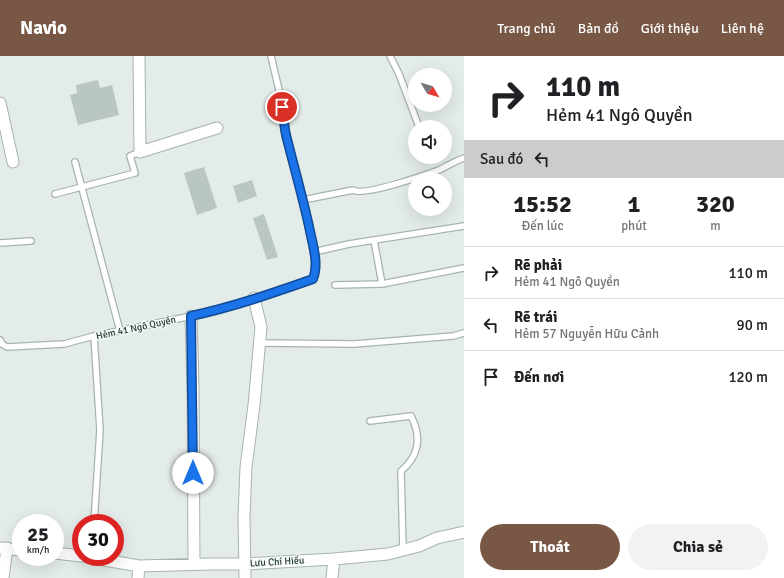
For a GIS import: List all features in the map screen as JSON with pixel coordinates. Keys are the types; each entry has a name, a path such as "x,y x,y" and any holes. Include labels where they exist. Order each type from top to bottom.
{"street":[{"path":"139,56 140,152 217,128"},
{"path":"0,103 13,162"},
{"path":"245,578 244,517 246,467 261,327 254,298"},
{"path":"191,316 194,564"},
{"name":"Lưu Chí Hiếu","path":"124,563 139,566 245,564 334,559 388,554 420,546 437,538 464,532"},
{"path":"3,548 3,578"},
{"path":"332,578 334,559"},
{"path":"138,578 139,566"}],"lane":[{"path":"271,56 286,133 303,200 314,252 349,244 464,226"},
{"path":"390,56 399,74 416,120"},
{"path":"55,194 135,173 130,156 140,152"},
{"path":"303,200 353,190 357,193 385,188 440,169 464,158"},
{"path":"75,162 120,331"},
{"path":"374,240 382,284"},
{"path":"0,243 31,241"},
{"name":"Hẻm 41 Ngô Quyền","path":"0,340 2,344 7,347 64,344 219,309 313,279 315,274 314,252"},
{"path":"335,285 382,284 464,268"},
{"path":"260,343 354,344 453,336 464,333"},
{"path":"94,336 100,430 95,514"},
{"path":"370,421 411,416 415,422 418,441 417,451 410,462 401,471 403,550"}],"building":[{"path":"98,80 100,88 112,85 119,115 78,125 70,95 77,93 76,85"},
{"path":"204,167 217,208 197,215 184,173"},
{"path":"252,180 257,196 238,203 233,186"},
{"path":"264,214 278,257 267,260 253,218"}],"route":[{"path":"193,473 191,316 211,312 289,288 313,279 315,274 315,262 311,240 303,200 286,133 282,107"}]}
